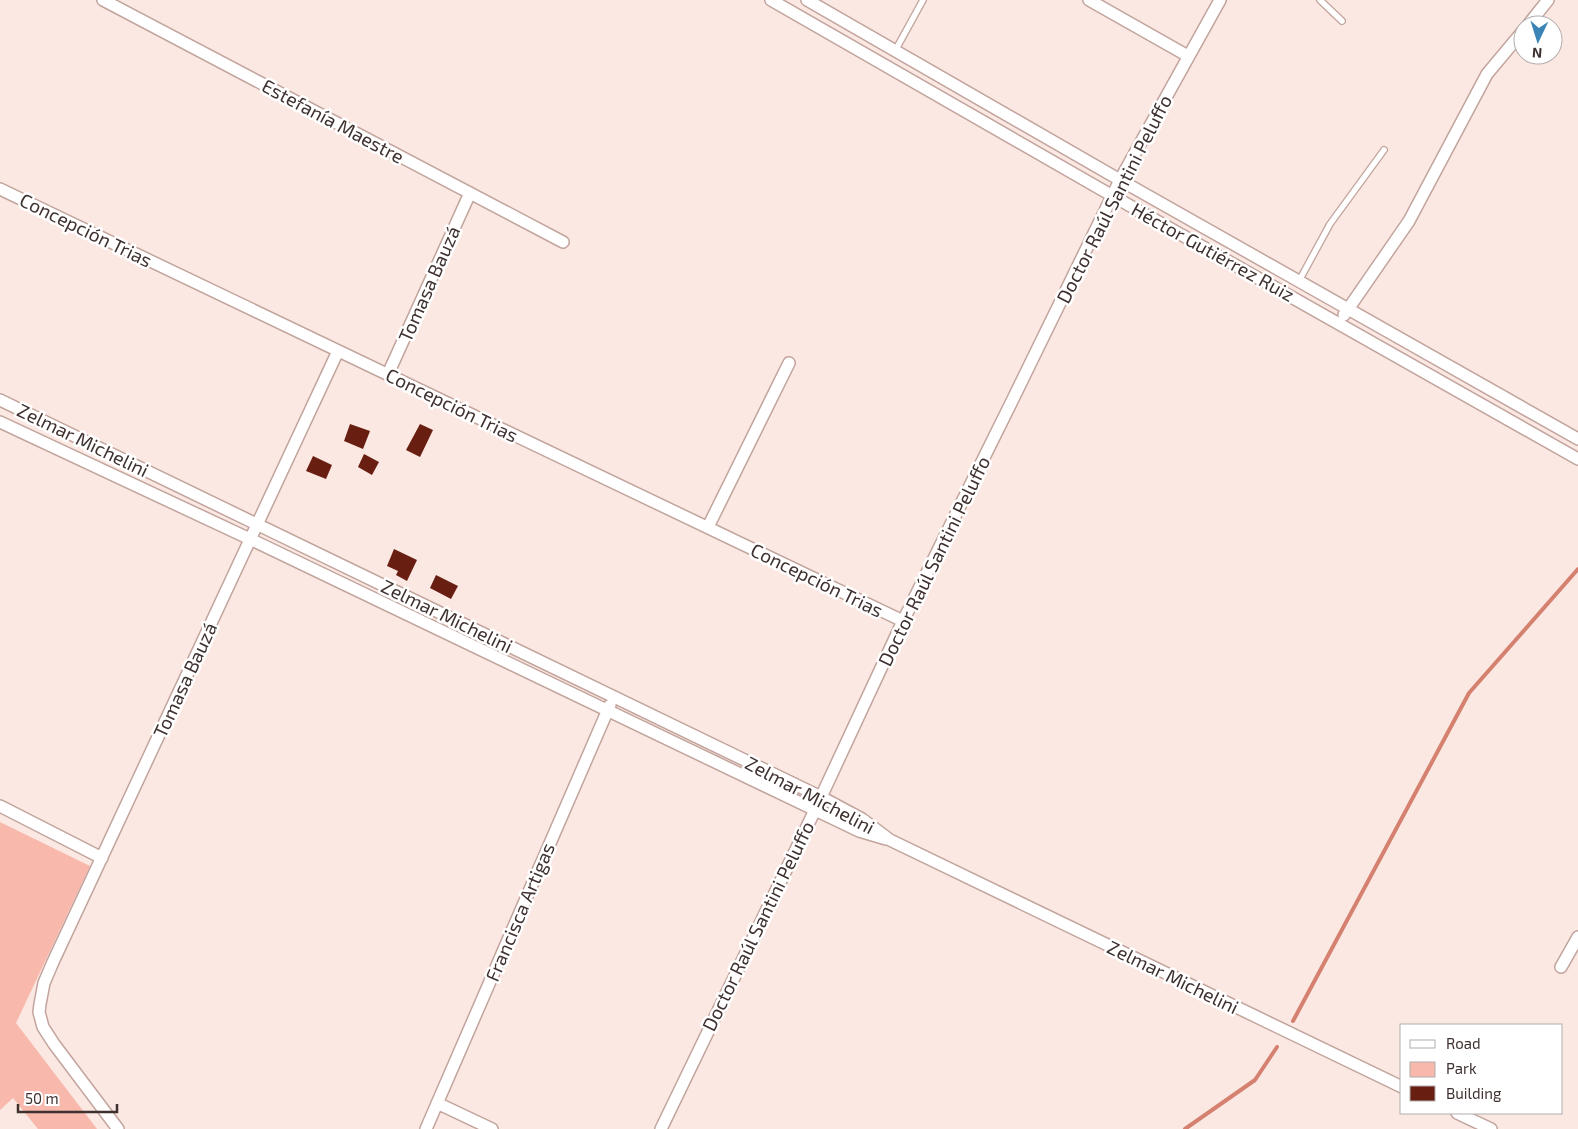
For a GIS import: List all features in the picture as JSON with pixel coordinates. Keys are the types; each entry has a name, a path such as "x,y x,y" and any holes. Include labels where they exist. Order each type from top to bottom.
{"street":[{"name":"Héctor Gutiérrez Ruiz","path":"771,0 1578,459"},
{"name":"Héctor Gutiérrez Ruiz","path":"806,0 1578,439"},
{"path":"1089,0 1188,56"},
{"name":"Doctor Raúl Santini Peluffo","path":"660,1129 815,810 903,621 1120,180 1220,0"},
{"path":"1536,15 1548,0"},
{"name":"Estefanía Maestre","path":"108,1 563,242"},
{"path":"1340,324 1348,309 1409,222 1487,74 1513,42"},
{"name":"Concepción Trias","path":"0,189 903,621"},
{"name":"Tomasa Bauzá","path":"388,374 470,193"},
{"name":"Tomasa Bauzá","path":"118,1129 43,1027 40,1012 42,994 48,972 338,351"},
{"path":"708,527 789,363"},
{"name":"Zelmar Michelini","path":"0,400 821,797 862,819 890,840"},
{"name":"Zelmar Michelini","path":"0,422 250,539 859,831 890,840 1400,1086"},
{"name":"Francisca Artigas","path":"426,1129 614,696"},
{"path":"0,806 102,858"},
{"path":"1562,967 1578,937"},
{"path":"437,1103 492,1129"},
{"path":"1459,1114 1491,1129"}],"lane":[{"path":"895,51 923,0"},
{"path":"1320,0 1342,21"},
{"path":"1299,281 1330,224 1384,150"}],"green space":[{"path":"0,822 90,866 16,1023 97,1129 38,1129 13,1098 0,1110"}],"building":[{"path":"350,424 370,431 363,449 344,441"},
{"path":"420,424 433,430 420,457 406,450"},
{"path":"364,454 379,462 372,475 358,467"},
{"path":"313,456 332,465 326,479 306,471"},
{"path":"394,549 417,560 407,581 396,575 398,571 387,566"},
{"path":"436,575 458,586 451,599 430,588"}],"waterway":[{"path":"1293,1021 1469,693 1578,569"},
{"path":"1185,1129 1255,1080 1277,1047"}]}
